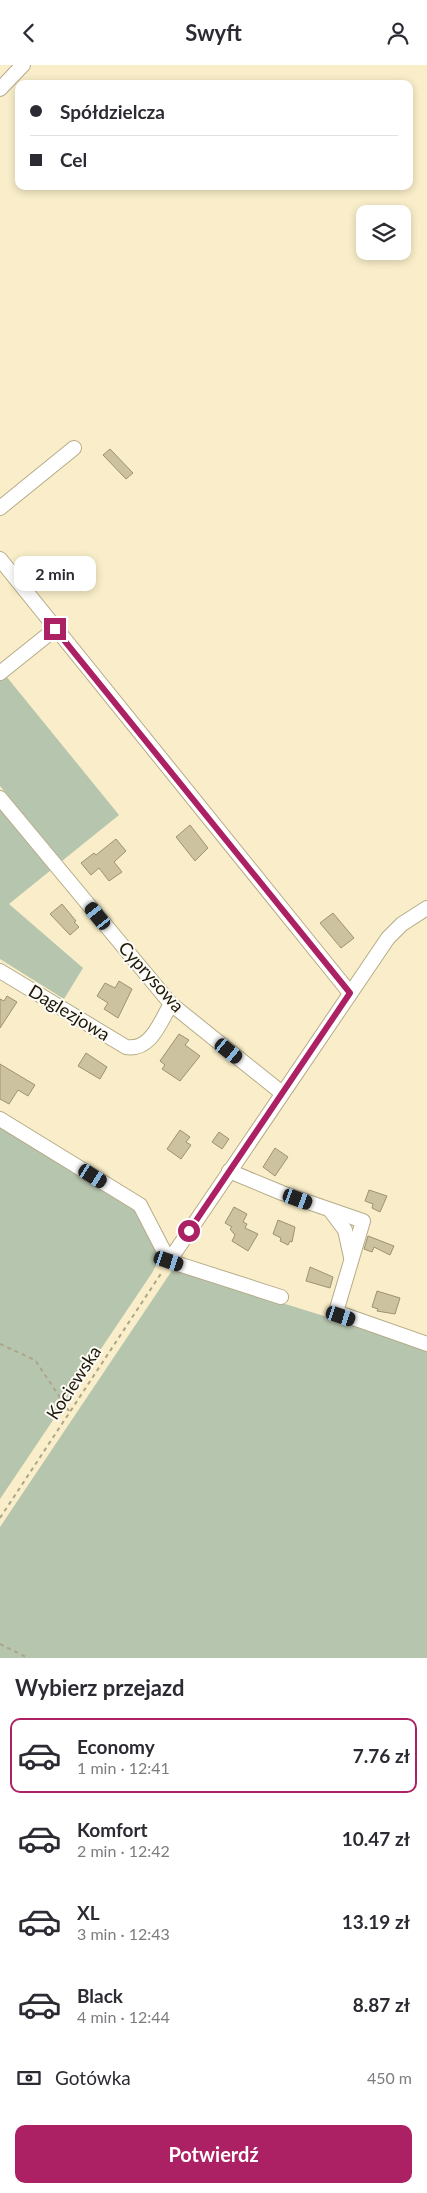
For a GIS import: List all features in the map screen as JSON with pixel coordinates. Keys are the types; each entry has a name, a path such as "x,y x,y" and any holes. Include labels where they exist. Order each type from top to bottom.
{"street":[{"path":"0,89 23,65"},
{"path":"0,508 74,448"},
{"path":"0,559 350,993"},
{"path":"0,673 55,629"},
{"name":"Cyprysowa","path":"0,797 171,1004 282,1093"},
{"path":"169,1261 388,938 402,924 427,908"},
{"name":"Daglezjowa","path":"0,971 126,1047 140,1048 154,1034 171,1004"},
{"path":"0,1119 140,1205 169,1261 281,1297"},
{"path":"229,1171 363,1221 336,1312 427,1344"},
{"path":"330,1210 345,1230 351,1260"}],"path":[{"name":"Kociewska","path":"0,1518 169,1261"},
{"path":"0,1344 35,1360 70,1412"},
{"path":"0,1644 28,1658"}],"green space":[{"path":"6,676 119,815 62,861 0,786 0,680"},
{"path":"0,806 51,870 9,904 83,968 64,999 0,959"},
{"path":"0,1126 139,1205 164,1250 152,1273 0,1499"},
{"path":"173,1269 427,1348 427,1658 0,1658 0,1527"}],"building":[{"path":"110,449 133,473 126,479 103,455"},
{"path":"190,825 208,848 195,861 176,837"},
{"path":"116,839 126,851 114,862 122,872 109,881 99,868 91,875 81,863 94,853 96,855"},
{"path":"62,904 79,927 70,935 50,914"},
{"path":"333,913 354,938 341,948 320,923"},
{"path":"119,981 132,989 118,1018 104,1009 108,1003 97,996 105,983 115,988"},
{"path":"7,996 17,1002 0,1028 0,999 4,1001"},
{"path":"179,1034 189,1040 185,1045 200,1056 180,1081 162,1069 165,1065 160,1061"},
{"path":"86,1053 107,1067 100,1079 78,1066"},
{"path":"0,1064 35,1085 28,1096 18,1090 9,1104 0,1099"},
{"path":"180,1130 190,1137 186,1142 191,1145 181,1159 167,1149"},
{"path":"219,1132 229,1139 222,1149 212,1142"},
{"path":"275,1148 288,1157 275,1176 263,1167"},
{"path":"369,1190 387,1196 380,1212 372,1208 373,1204 365,1201"},
{"path":"234,1207 247,1214 243,1222 247,1224 245,1228 258,1234 248,1251 232,1241 235,1235 230,1229 232,1227 225,1223"},
{"path":"278,1220 295,1227 292,1242 290,1241 288,1245 280,1241 281,1238 273,1234"},
{"path":"368,1236 394,1246 390,1255 374,1247 372,1252 364,1249"},
{"path":"310,1267 333,1277 330,1288 306,1281"},
{"path":"377,1291 400,1298 395,1314 377,1311 378,1309 372,1307"}],"route":[{"path":"55,629 350,993 189,1231"}]}
